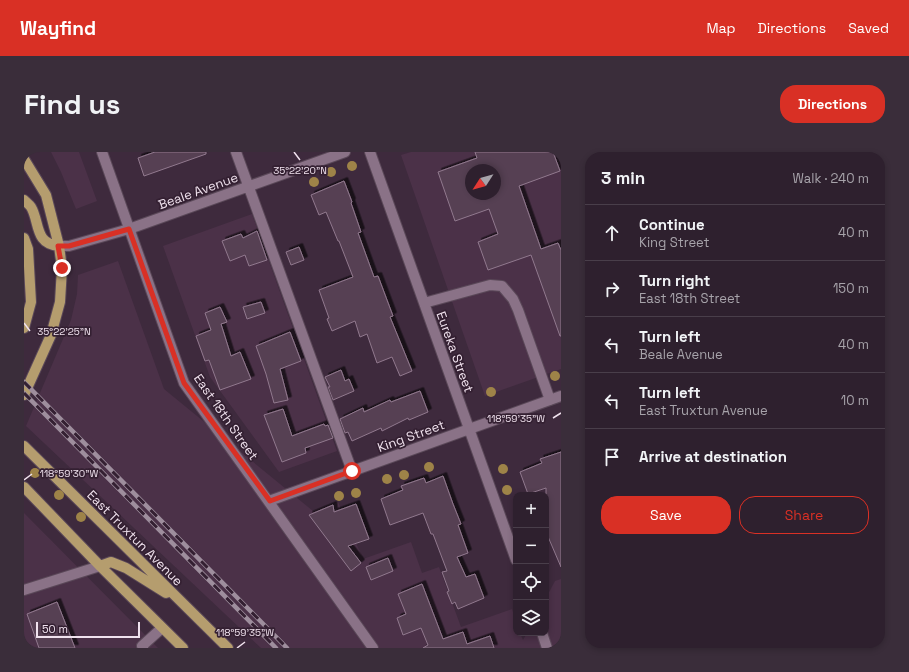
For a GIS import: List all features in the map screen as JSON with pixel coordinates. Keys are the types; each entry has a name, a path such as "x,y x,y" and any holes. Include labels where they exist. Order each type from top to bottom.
{"main road":[{"path":"24,159 46,195 62,268 60,302 51,335 24,395"},
{"path":"24,200 31,207 40,236 50,245 58,246"},
{"path":"24,238 28,249 31,302 24,328"},
{"name":"East Truxtun Avenue","path":"24,446 228,648"},
{"path":"24,487 100,566 183,648"},
{"path":"100,566 111,562 126,568 182,602"}],"street":[{"name":"East 18th Street","path":"102,152 184,383 270,501 373,648"},
{"path":"236,152 352,471"},
{"name":"Beale Avenue","path":"58,246 69,246 129,229 345,152"},
{"name":"Eureka Street","path":"370,152 513,552"},
{"path":"424,303 490,286 502,286 513,300 518,310 550,400"},
{"name":"King Street","path":"270,501 561,396"},
{"path":"24,590 100,566"},
{"path":"143,648 142,646 162,628"},
{"path":"543,636 548,648"}],"shaded area":[{"path":"51,152 79,152 97,201 76,209"},
{"path":"411,152 561,152 561,369 485,396 401,155"},
{"path":"252,214 337,451 279,472 210,377 163,246"},
{"path":"118,261 164,389 313,511 338,502 363,559 411,542 422,573 439,567 461,627 512,609 513,636 521,636 523,640 525,636 549,636 549,592 555,581 561,579 561,648 261,648 26,426 71,320 77,294 78,275"},
{"path":"24,513 158,648 24,648"}],"building":[{"path":"155,152 206,152 206,154 144,176 138,158"},
{"path":"475,152 553,152 560,171 519,186 541,249 558,243 561,250 561,336 531,255 488,270 478,242 498,234 489,209 455,221 438,172 477,158"},
{"path":"344,181 361,232 358,233 374,277 378,276 393,316 390,317 412,371 400,376 392,357 377,363 367,334 360,337 355,321 332,331 327,319 329,318 319,290 353,277 326,212 319,215 311,195"},
{"path":"257,231 267,260 249,266 245,255 230,261 222,241 241,234 243,238"},
{"path":"299,247 304,260 291,265 286,252"},
{"path":"261,302 265,313 247,319 243,307"},
{"path":"220,307 227,322 221,324 231,356 240,352 251,379 220,390 209,360 205,361 196,336 211,330 205,313"},
{"path":"290,332 301,361 280,369 288,400 274,403 256,346"},
{"path":"341,370 345,381 349,379 354,391 333,400 328,387 330,387 325,377"},
{"path":"420,391 428,412 409,420 408,418 382,431 381,428 352,441 348,432 345,433 340,419 363,408 364,412 390,400 391,402"},
{"path":"283,409 292,436 324,424 325,426 328,425 333,438 305,448 306,453 282,462 264,415"},
{"path":"561,452 561,567 549,539 549,492 546,492 546,488 534,492 527,492 520,472 542,463 540,459"},
{"path":"443,476 461,524 458,525 468,553 457,557 466,577 475,574 484,598 458,609 455,602 452,604 447,592 449,591 442,572 447,571 433,534 431,534 423,513 390,525 381,499 403,490 401,486 424,478 426,483"},
{"path":"356,504 369,539 348,546 361,563 351,571 309,515 333,505 334,512"},
{"path":"388,558 393,571 371,580 366,567"},
{"path":"422,584 443,639 463,632 467,644 490,636 494,648 423,648 428,645 421,628 403,635 397,618 406,614 398,594"},
{"path":"57,602 75,648 39,648 27,614"}],"railway":[{"path":"24,382 287,648"},
{"path":"24,393 276,648"}],"route":[{"path":"62,268 58,246 69,246 129,229 184,383 270,501 352,471"}]}
